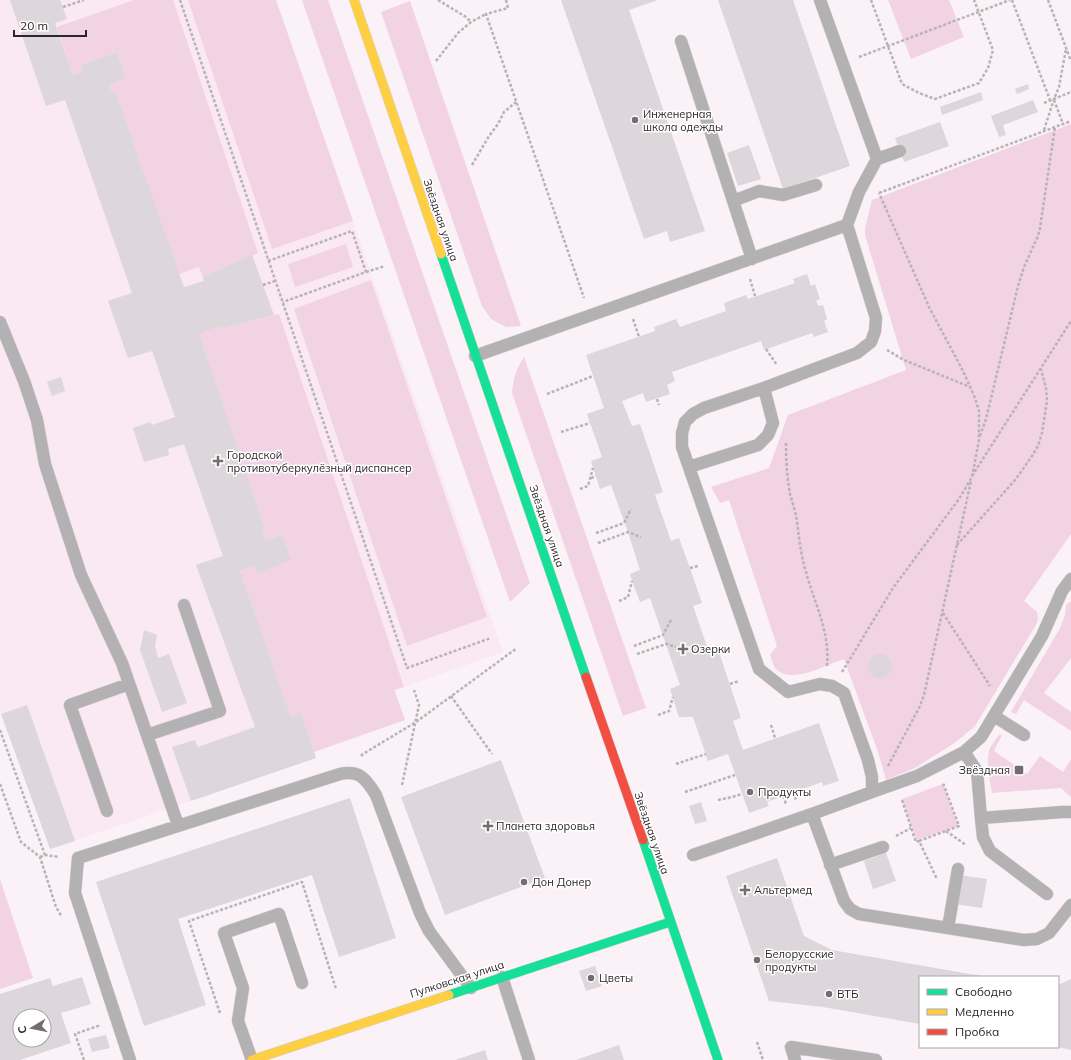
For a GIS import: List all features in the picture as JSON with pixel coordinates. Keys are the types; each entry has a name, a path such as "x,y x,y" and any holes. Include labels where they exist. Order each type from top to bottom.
{"street":[{"name":"Звёздная улица","path":"354,0 718,1060"},
{"name":"Пулковская улица","path":"252,1060 670,922"}],"lane":[{"path":"820,0 878,159"},
{"path":"681,41 752,259"},
{"path":"872,792 872,777 868,760 844,693 832,686 820,684 788,692 758,669 682,447 682,433 685,422 693,414 704,408 764,388 857,353 871,342 875,331 876,318 846,225 859,192 878,159 900,151"},
{"path":"733,201 760,191 783,195 816,185"},
{"path":"475,356 846,225"},
{"path":"0,322 24,381 37,420 45,464 81,576 119,657 178,825"},
{"path":"689,467 758,445 768,435 773,423 764,388"},
{"path":"693,855 917,776 964,752 981,737 994,716 1042,636 1062,591 1071,579"},
{"path":"147,735 220,711 184,605"},
{"path":"107,811 70,705 129,684"},
{"path":"994,716 1024,735"},
{"path":"964,752 977,771 983,838 990,851 1047,894"},
{"path":"130,1060 75,893 78,858 340,774 350,772 366,780 376,795 420,913 430,931 471,988"},
{"path":"981,818 1071,812"},
{"path":"812,814 844,901 850,909 859,914 1024,940 1037,939 1049,934 1071,905"},
{"path":"830,865 883,846"},
{"path":"948,928 958,869"},
{"path":"252,1060 238,1021 243,988 224,933 280,914 302,983"},
{"path":"502,977 529,1060"},
{"path":"795,1060 791,1047 876,1060"}],"path":[{"path":"63,7 84,0"},
{"path":"180,0 407,668 491,638"},
{"path":"438,0 466,17 471,22"},
{"path":"436,62 458,33 471,22 486,14 508,8 506,0"},
{"path":"870,0 902,84 935,99 979,83 988,68 993,50 974,0"},
{"path":"861,56 1011,0 1050,100"},
{"path":"1048,0 1071,61"},
{"path":"486,14 590,316"},
{"path":"1044,131 1054,99 1060,87 1066,49"},
{"path":"1044,103 1071,92"},
{"path":"1054,99 1063,124"},
{"path":"472,165 504,112 516,102"},
{"path":"855,202 1071,121"},
{"path":"885,772 920,706 924,695 979,440 986,418 1021,275 1040,228 1055,127"},
{"path":"879,193 929,307 975,398 979,411 979,440"},
{"path":"268,261 352,231 366,272"},
{"path":"283,302 385,266"},
{"path":"748,275 755,296"},
{"path":"263,285 275,281"},
{"path":"632,315 639,337"},
{"path":"841,673 893,588 959,499 1071,321"},
{"path":"766,348 778,365"},
{"path":"890,352 904,360 970,387"},
{"path":"957,545 1016,480 1038,446 1042,433 1047,401 1046,388 1041,369"},
{"path":"547,394 593,376"},
{"path":"657,399 659,405"},
{"path":"560,432 590,423"},
{"path":"786,438 787,471 806,571 823,620 827,640 828,651 826,685"},
{"path":"580,488 588,486 594,468"},
{"path":"590,478 596,476"},
{"path":"596,533 624,522 631,509"},
{"path":"598,542 628,532 641,537"},
{"path":"690,568 698,566"},
{"path":"619,601 628,597 632,581"},
{"path":"630,590 635,588"},
{"path":"942,613 991,688"},
{"path":"634,646 663,635 671,620"},
{"path":"637,654 666,644 683,649"},
{"path":"350,772 363,754 416,722 517,648"},
{"path":"730,684 739,680"},
{"path":"402,785 419,705 414,690"},
{"path":"451,696 492,754"},
{"path":"658,715 669,711 673,702 673,697"},
{"path":"771,725 775,738"},
{"path":"0,730 45,855"},
{"path":"676,764 706,754"},
{"path":"685,792 735,774"},
{"path":"919,841 960,826 944,783 936,785"},
{"path":"0,784 21,842 40,857 56,907 64,920"},
{"path":"718,800 732,798 742,794"},
{"path":"908,796 901,798 916,842 919,841 951,908"},
{"path":"84,1060 75,1034 102,1025"},
{"path":"756,1042 763,1060"}],"shaded area":[{"name":"Городской противотуберкулёзный диспансер","path":"0,0 276,0 503,652 395,690 405,720 314,752 316,758 50,849 0,710"},
{"path":"134,0 173,0 258,253 203,277 199,267 179,274 116,93 113,94 109,85 126,78 117,52 81,65 83,71 73,75 57,27"},
{"path":"188,0 276,0 353,221 272,249"},
{"path":"302,0 328,0 530,583 510,602"},
{"path":"888,0 949,0 964,37 911,59"},
{"path":"410,1 521,326 506,327 491,319 482,306 381,12"},
{"path":"1071,124 1071,534 1024,601 1037,612 1038,620 975,726 956,742 915,768 886,780 878,752 844,659 800,674 791,675 783,673 775,668 770,655 777,646 729,500 720,503 711,487 769,468 788,415 906,370 865,235 865,228 872,200"},
{"path":"346,244 353,267 295,287 288,264"},
{"path":"371,280 487,617 407,646 294,309"},
{"path":"279,314 404,687 394,690 405,720 314,752 301,713 291,717 240,571 254,565 257,572 291,560 282,535 266,541 262,530 265,528 199,334 220,326 221,329"},
{"path":"524,357 646,708 623,716 512,393 515,374"},
{"path":"1071,601 1071,658 1044,693 1071,712 1071,731 1024,700 1016,714 1011,712 1060,628 1065,615 1066,605"},
{"path":"999,735 1002,735 994,751 1027,774 1040,756 1063,772 1071,759 1071,797 1061,788 992,793 988,770 988,758 991,746"},
{"path":"943,784 958,826 917,840 902,799"},
{"path":"0,879 33,978 0,989"}],"building":[{"path":"10,0 60,0 67,19 55,23 73,75 83,71 81,65 117,52 126,78 109,85 113,94 116,93 184,287 204,281 203,277 252,255 274,315 221,329 220,326 199,334 265,528 262,530 266,541 282,535 291,560 257,573 254,565 240,571 291,717 301,713 316,758 191,801 172,747 195,740 198,747 255,727 196,565 223,556 184,444 168,449 169,455 144,462 133,428 150,422 152,425 175,417 152,351 128,358 108,301 132,293 65,100 46,106"},
{"name":"Инженерная школа одежды","path":"561,0 658,0 629,10 705,231 670,242 667,231 644,239"},
{"name":"Инженерная школа одежды","path":"718,0 793,0 850,166 783,189"},
{"path":"1028,84 1029,89 1017,94 1015,89"},
{"path":"981,92 983,100 942,115 940,107"},
{"path":"1033,100 1038,112 1003,125 1006,135 999,137 991,116"},
{"path":"940,122 949,146 904,162 895,138"},
{"path":"749,145 761,179 738,186 727,153"},
{"path":"807,274 811,286 815,284 820,299 816,301 819,306 823,305 827,319 824,321 828,332 814,337 812,333 764,350 761,341 672,372 675,381 667,385 670,394 646,402 643,393 622,401 632,426 640,424 663,492 655,495 671,541 679,538 690,568 702,603 693,606 710,655 719,652 741,718 733,721 743,750 819,723 839,781 823,786 822,782 767,802 769,806 749,813 728,754 708,761 693,717 679,717 670,689 680,685 650,598 640,602 632,581 630,574 640,570 628,532 611,485 600,489 591,461 602,457 587,414 604,408 586,355 655,331 654,327 676,319 680,327 726,311 724,303 746,295 748,299 795,283 793,279"},
{"path":"61,377 65,391 52,396 47,382"},
{"path":"144,630 157,635 155,646 158,658 169,654 187,703 162,712 140,650"},
{"path":"880,654 888,658 892,666 888,674 880,678 872,674 868,666 872,658"},
{"path":"27,705 75,841 50,849 1,714"},
{"path":"501,760 545,878 445,915 401,797"},
{"path":"350,798 396,938 339,957 312,875 178,919 206,1005 144,1026 96,882"},
{"path":"701,802 707,821 695,824 689,806"},
{"path":"886,853 896,881 873,889 864,861"},
{"path":"777,858 804,936 832,950 981,976 919,976 919,1024 823,1007 769,1001 726,876"},
{"path":"958,875 987,879 982,908 954,904"},
{"name":"Цветы","path":"595,966 602,986 586,991 579,971"},
{"path":"82,977 91,1004 61,1013 71,1043 20,1060 0,1060 0,994 50,978 53,986"},
{"path":"1071,979 1071,1050 1059,1047 1059,985"},
{"path":"106,1035 110,1048 92,1052 88,1039"},
{"path":"619,1045 624,1060 576,1060"},
{"path":"485,1050 488,1060 455,1060"}],"traffic: fast":[{"path":"441,254 586,677"},
{"path":"643,840 718,1060"},
{"path":"449,995 670,922"}],"traffic: slow":[{"path":"354,0 441,254"},
{"path":"252,1060 449,995"}],"traffic: jam":[{"path":"586,677 643,840"}],"place":[{"name":"Инженерная школа одежды","path":"635,120"},
{"name":"Городской противотуберкулёзный диспансер","path":"218,461"},
{"name":"Озерки","path":"683,649"},
{"name":"Звёздная","path":"1019,770"},
{"name":"Продукты","path":"750,792"},
{"name":"Планета здоровья","path":"488,826"},
{"name":"Дон Донер","path":"524,882"},
{"name":"Альтермед","path":"745,890"},
{"name":"Белорусские продукты","path":"757,960"},
{"name":"Цветы","path":"591,978"},
{"name":"ВТБ","path":"829,994"}]}
